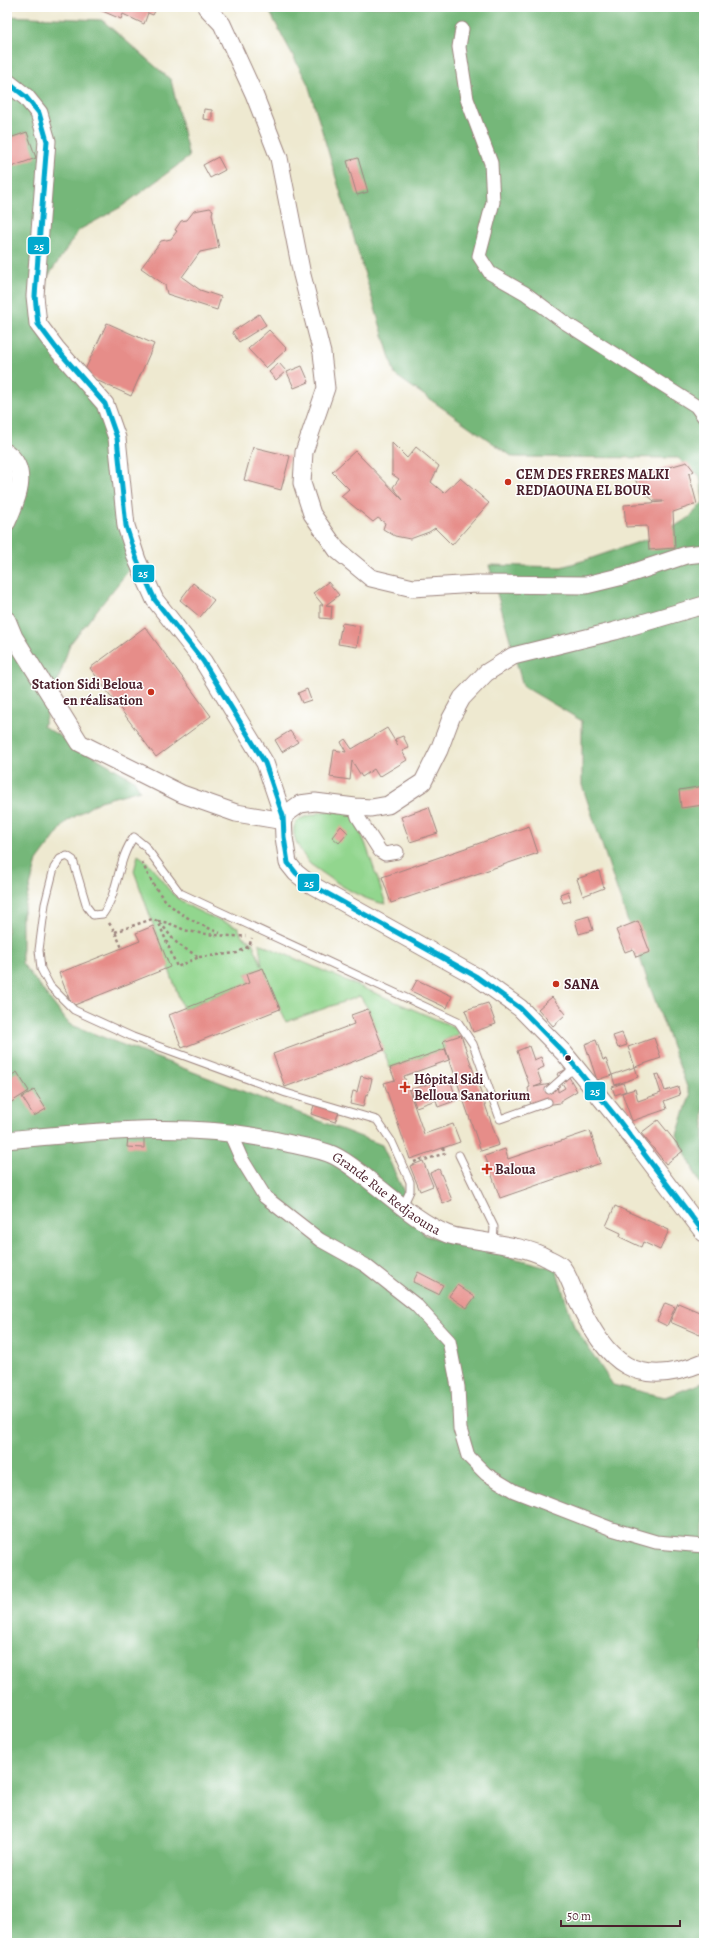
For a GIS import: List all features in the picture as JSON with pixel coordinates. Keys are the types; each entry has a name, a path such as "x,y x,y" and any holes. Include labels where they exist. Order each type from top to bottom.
{"street":[{"path":"206,7 222,24 254,94 280,158 302,275 322,353 326,388 304,452 302,483 312,514 336,550 371,578 413,588 476,584 586,585 623,576 686,555 704,553"},
{"path":"462,29 459,47 467,100 491,164 493,202 479,256 490,273 525,293 564,322 696,406 704,416"},
{"path":"7,82 26,97 39,114 47,141 35,296 38,324 56,348 105,404 117,438 126,526 137,560 155,600 203,661 265,763 284,818 284,837 288,863 296,873 310,884 478,977 520,1008 577,1069 617,1118 704,1233"},
{"path":"7,453 14,458 20,470 19,492 7,522"},
{"path":"7,620 14,638 80,743 182,794 236,813 284,818 300,804 315,802 371,808 388,805 423,782 439,750 451,718 462,698 486,673 513,656 615,631 704,605"},
{"path":"355,807 358,817 380,851 385,854 397,852"},
{"name":"Grande Rue Redjaouna","path":"7,1140 138,1129 198,1130 262,1136 333,1155 354,1168 423,1221 448,1235 493,1243 542,1255 561,1266 591,1328 604,1347 626,1366 648,1373 667,1374 687,1369 704,1362"},
{"path":"230,1133 240,1158 265,1197 320,1240 366,1265 416,1305 449,1341 458,1387 460,1429 468,1456 486,1474 514,1491 612,1529 656,1542 704,1546"}],"lane":[{"path":"402,1206 410,1191 410,1182 392,1142 377,1120 286,1093 133,1037 74,1010 50,986 41,970 39,950 45,904 54,868 60,859 67,856 73,860 87,906 93,915 102,914 110,903 126,848 134,838 145,846 180,893 458,1022 473,1044 500,1119 548,1102"},
{"path":"549,1090 568,1073 577,1069"},
{"path":"459,1155 494,1227 493,1243"}],"path":[{"path":"102,914 115,932 122,948"},
{"path":"115,932 152,919 171,923 185,930 194,932 252,936 270,935"},
{"path":"158,921 177,967 199,957 237,953 249,946 252,936"},
{"path":"158,921 165,931 177,943 199,957"},
{"path":"422,1159 425,1160 445,1153 443,1148"}],"green space":[{"path":"267,7 704,7 704,1192 677,1135 690,1095 646,976 582,785 582,721 523,686 489,565 561,567 662,534 690,517 703,502 700,476 678,458 513,457 395,375 308,84"},
{"path":"7,16 102,20 171,80 189,157 121,207 79,230 35,296 38,324 105,404 137,560 70,644 43,726 134,780 140,790 100,801 66,822 37,861 22,916 22,963 69,1024 382,1145 424,1235 556,1269 574,1326 613,1385 665,1397 704,1382 704,1943 7,1943"},
{"path":"325,811 352,813 366,845 386,904 376,902 356,894 310,864 304,856 295,837 295,824 299,819"},
{"path":"138,855 152,867 171,892 185,904 202,913 238,927 242,936 252,942 262,966 259,943 454,1027 459,1034 443,1041 445,1049 390,1068 368,1009 360,996 286,1022 263,968 246,974 249,983 183,1009 134,871"}],"building":[{"path":"93,7 157,7 153,15 148,13 144,24 123,14 121,19"},
{"path":"204,109 212,110 212,120 203,119"},
{"path":"27,132 36,158 11,167 7,156 7,139"},
{"path":"218,157 225,170 210,178 203,165"},
{"path":"358,158 368,192 357,195 347,161"},
{"path":"210,208 213,210 212,214 219,248 200,252 182,277 200,290 221,297 217,310 167,294 165,285 141,268 161,241 171,239 177,231 175,230 181,221 187,220 194,211"},
{"path":"259,314 266,325 239,342 232,332"},
{"path":"107,323 154,344 131,396 83,374"},
{"path":"269,330 287,349 266,368 248,349"},
{"path":"279,363 286,371 276,380 269,372"},
{"path":"302,366 309,382 294,388 287,372"},
{"path":"392,443 407,458 416,447 439,466 431,482 444,493 460,478 489,503 452,545 435,528 429,532 410,539 395,536 383,529 385,523 378,518 373,522 341,496 349,489 332,472 355,451 403,500 393,487 399,479 392,474"},
{"path":"253,447 290,456 281,490 244,480"},
{"path":"687,462 694,471 689,474 697,504 673,512 675,548 649,550 647,526 626,527 624,505 663,501 654,501 646,494 644,487 638,485 634,477"},
{"path":"328,582 339,595 326,605 332,606 331,619 320,618 320,605 323,605 313,593"},
{"path":"193,583 214,600 200,617 180,600"},
{"path":"342,623 360,626 357,647 338,644"},
{"name":"Station Sidi Beloua en réalisation","path":"145,627 211,716 156,757 90,668"},
{"path":"307,689 311,700 302,703 298,693"},
{"path":"387,728 398,746 395,739 403,736 409,748 402,751 407,760 379,777 374,769 362,777 352,761 350,780 330,777 334,750 346,752 341,742 345,739 352,749"},
{"path":"290,731 298,742 282,752 275,740"},
{"path":"704,786 704,805 681,808 679,790"},
{"path":"429,807 438,833 410,842 401,817"},
{"path":"341,826 348,833 339,843 332,837"},
{"path":"529,826 538,853 391,903 382,877"},
{"path":"599,871 604,888 583,896 577,879"},
{"path":"568,891 571,901 563,903 560,894"},
{"path":"589,916 593,930 579,934 575,920"},
{"path":"638,921 650,952 636,957 633,949 625,952 616,930"},
{"path":"153,926 170,967 72,1006 59,973 140,941 136,933"},
{"path":"263,968 280,1009 182,1048 169,1015 249,983 246,974"},
{"path":"417,980 452,996 447,1008 411,991"},
{"path":"552,997 566,1014 553,1026 538,1009"},
{"path":"488,1003 496,1024 473,1032 465,1010"},
{"path":"368,1009 384,1050 285,1087 273,1054 354,1024 351,1015"},
{"path":"622,1033 627,1045 618,1048 613,1036"},
{"path":"461,1035 499,1145 481,1151 443,1041"},
{"path":"654,1038 661,1058 635,1067 628,1047"},
{"path":"596,1040 603,1060 606,1059 612,1075 597,1080 585,1044"},
{"path":"529,1046 534,1060 541,1057 544,1067 537,1070 542,1084 534,1087 557,1083 558,1092 565,1088 557,1074 565,1070 577,1091 560,1101 560,1103 531,1107 528,1088 530,1087 517,1051"},
{"path":"445,1049 449,1060 404,1076 424,1134 453,1124 460,1142 410,1159 384,1083 395,1080 390,1068"},
{"path":"635,1067 638,1077 615,1085 612,1075"},
{"path":"17,1072 29,1091 10,1103 7,1099 7,1078"},
{"path":"659,1074 665,1091 678,1087 680,1095 664,1101 667,1109 632,1121 622,1093 635,1089 638,1101 661,1093 655,1075"},
{"path":"361,1076 372,1079 363,1107 350,1104 353,1091 357,1092"},
{"path":"449,1077 457,1100 438,1107 436,1100 416,1107 410,1090"},
{"path":"623,1083 626,1091 615,1095 612,1087"},
{"path":"34,1090 46,1109 34,1116 22,1097"},
{"path":"315,1103 339,1112 335,1122 311,1114"},
{"path":"658,1120 683,1151 666,1164 641,1133"},
{"path":"590,1131 601,1163 500,1198 485,1156 505,1149 508,1159"},
{"path":"128,1137 144,1138 144,1148 127,1147"},
{"path":"423,1161 433,1186 420,1191 410,1166"},
{"path":"439,1169 452,1200 443,1204 430,1173"},
{"path":"615,1206 669,1230 660,1250 643,1242 641,1247 620,1237 621,1233 606,1226"},
{"path":"418,1272 443,1285 438,1294 413,1282"},
{"path":"457,1285 475,1297 467,1308 449,1296"},
{"path":"665,1303 675,1307 667,1326 657,1321"},
{"path":"678,1303 704,1314 704,1327 700,1335 670,1322"}],"transit line":[{"name":"25","path":"7,82 26,97 39,113 47,141 35,296 38,324 56,348 105,404 117,438 126,526 137,560 155,600 203,661 265,763 283,816 284,837 288,863 296,873 310,884 477,977 520,1008 564,1053 617,1118 704,1233"}],"place":[{"name":"CEM DES FRERES MALKI REDJAOUNA EL BOUR","path":"508,482"},
{"name":"Station Sidi Beloua en réalisation","path":"151,692"},
{"name":"SANA","path":"556,984"},
{"name":"Hôpital Sidi Belloua Sanatorium","path":"405,1087"},
{"name":"Baloua","path":"487,1169"}]}
